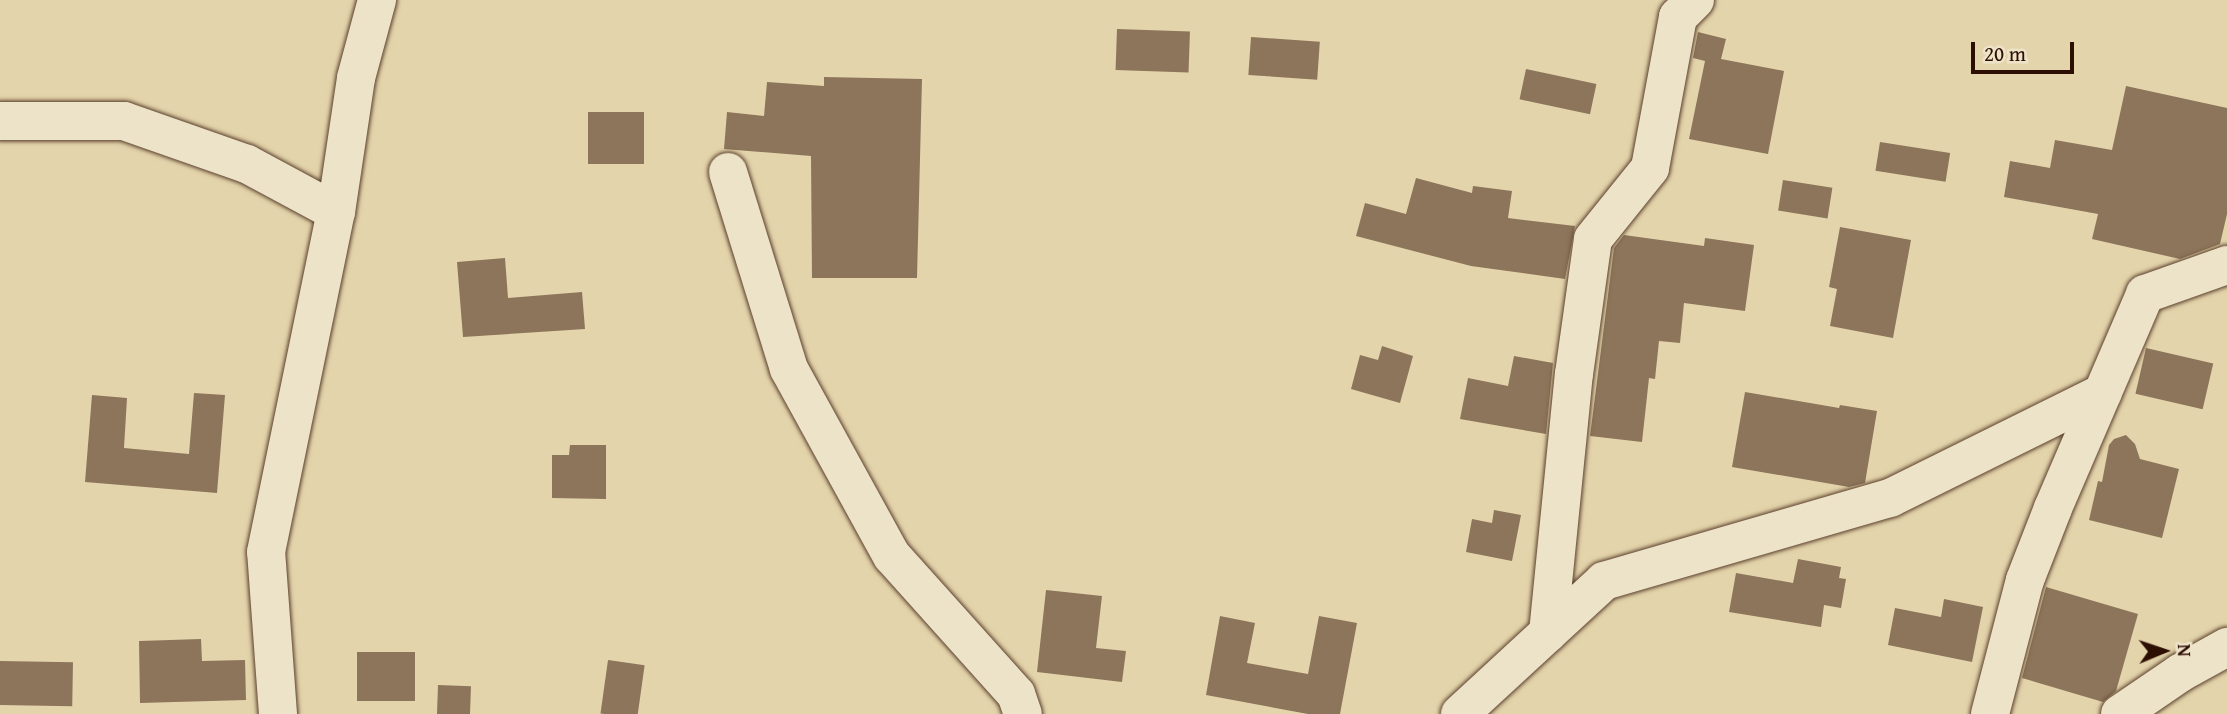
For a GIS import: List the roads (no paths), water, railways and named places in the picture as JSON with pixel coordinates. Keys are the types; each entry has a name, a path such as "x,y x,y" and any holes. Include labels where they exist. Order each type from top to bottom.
{"street":[{"path":"278,714 266,552 304,353 336,212 356,78 377,0"},
{"path":"1548,633 1574,374 1593,239 1650,167 1678,17 1695,0"},
{"path":"0,121 124,121 247,163 336,212"},
{"path":"728,172 789,369 802,393 892,556 1016,694 1023,714"},
{"path":"1990,714 2025,580 2102,393 2146,295 2227,265"},
{"path":"1460,714 1604,581 1890,498 2102,393"},
{"path":"2120,714 2180,673 2227,647"}]}
